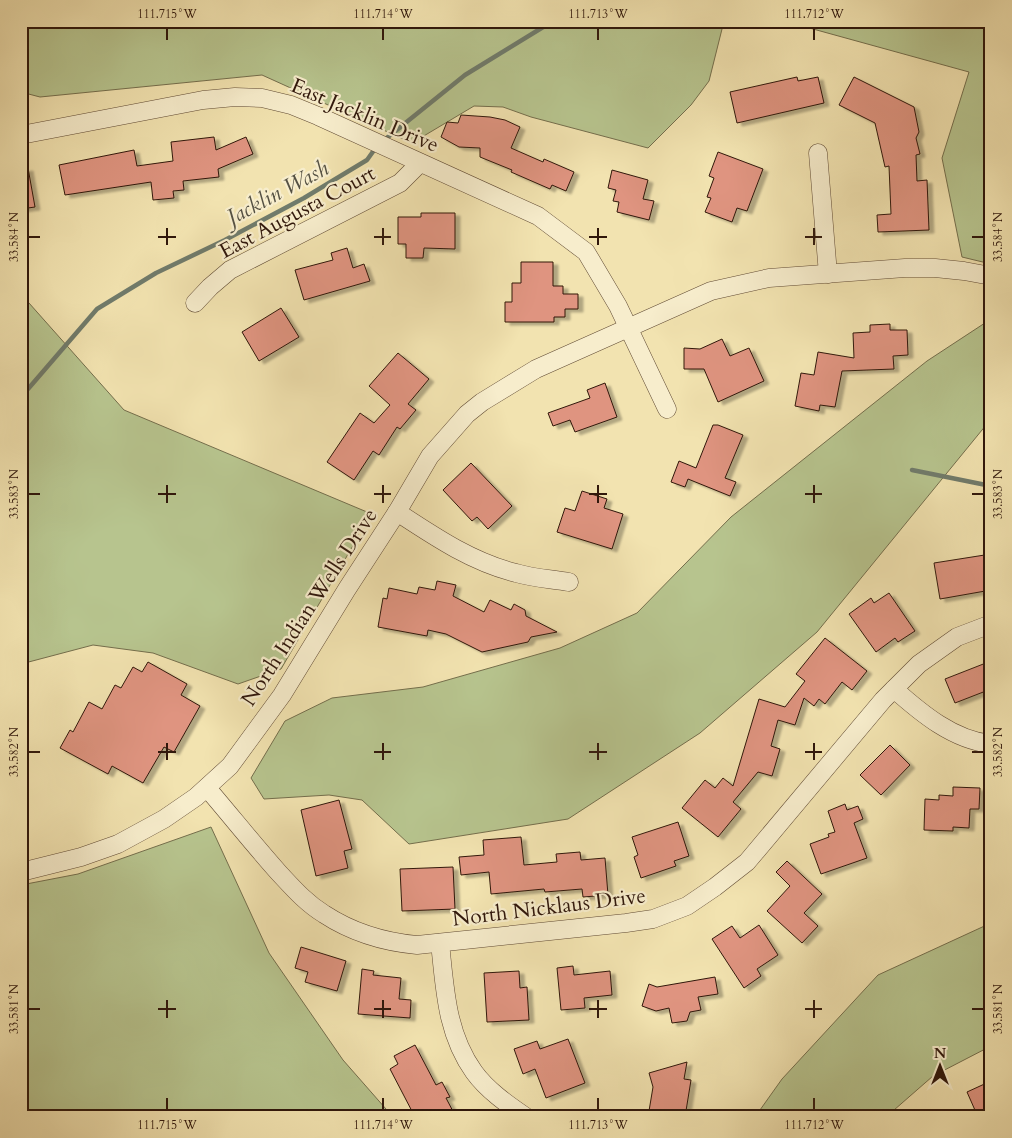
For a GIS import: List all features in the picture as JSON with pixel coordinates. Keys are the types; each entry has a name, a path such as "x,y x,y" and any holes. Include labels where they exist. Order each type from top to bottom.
{"street":[{"name":"East Jacklin Drive","path":"21,135 204,100 235,97 262,98 291,105 538,216 586,252 618,306 667,409"},
{"path":"818,152 828,274"},
{"name":"East Augusta Court","path":"195,303 230,270 400,183 420,163"},
{"name":"North Indian Wells Drive","path":"21,872 81,858 118,844 164,819 207,788 230,766 276,704 346,589 397,512 430,456 461,420 482,402 536,369 711,291 769,278 905,268 935,268 991,276"},
{"path":"397,512 468,556 517,574 569,582"},
{"name":"North Nicklaus Drive","path":"207,788 304,900 345,926 372,937 393,943 417,945 653,919 687,906 716,887 747,862 883,700 919,664 958,637 991,624"},
{"path":"894,689 936,723 957,733 991,744"},
{"path":"440,943 446,1002 452,1030 463,1055 474,1073 488,1087 526,1117"}],"green space":[{"path":"21,21 724,21 709,81 691,105 648,148 531,117 503,107 474,106 412,143 262,75 40,97 21,92"},
{"path":"784,21 991,21 991,264 962,257 942,158 969,72"},
{"path":"21,294 124,410 367,512 354,544 281,669 238,684 153,653 93,645 21,664"},
{"path":"991,319 991,419 817,632 700,733 568,819 409,844 362,800 329,795 264,799 251,778 285,721 332,698 423,687 560,648 637,613 731,517 927,361"},
{"path":"211,827 269,953 343,1060 393,1117 21,1117 21,885 78,874"},
{"path":"991,923 991,1046 933,1076 886,1117 755,1117 782,1079 878,975"}],"building":[{"path":"797,77 798,81 818,77 824,103 737,123 730,92"},
{"path":"854,77 914,107 919,132 916,138 920,154 916,155 917,181 927,180 929,230 878,232 877,215 891,214 889,166 885,167 875,123 839,105"},
{"path":"461,115 505,120 520,127 511,148 543,162 544,159 574,172 566,191 552,185 550,189 480,157 480,148 459,147 441,137 447,122 458,123"},
{"path":"214,137 216,150 246,137 253,154 218,169 219,177 183,181 184,190 173,191 174,198 153,200 151,182 65,195 59,165 134,150 137,166 173,161 171,142"},
{"path":"718,152 763,169 747,211 737,208 732,222 705,212 711,198 707,197 714,178 709,176"},
{"path":"28,168 35,207 21,209 21,169"},
{"path":"612,170 648,180 643,199 654,201 649,220 617,212 619,202 613,201 616,190 608,188"},
{"path":"421,213 455,213 455,249 424,248 423,258 406,258 406,244 398,244 398,217 421,217"},
{"path":"347,248 353,268 364,264 370,281 304,300 295,270 333,260 331,253"},
{"path":"521,262 553,262 553,286 563,286 563,294 578,294 578,309 565,309 565,317 554,317 554,322 505,322 505,302 512,302 512,283 521,283"},
{"path":"281,308 299,337 259,361 242,332"},
{"path":"890,324 890,330 907,330 908,355 893,356 894,369 842,371 835,407 820,405 819,411 795,406 801,373 814,375 818,352 854,358 853,333 870,332 870,325"},
{"path":"722,339 730,356 749,348 764,381 718,402 704,369 684,369 684,348 700,349"},
{"path":"398,353 429,379 408,404 416,410 400,429 397,427 379,455 373,451 354,480 327,462 360,413 374,423 390,405 369,386"},
{"path":"605,383 617,417 575,432 570,420 553,426 548,413 590,398 587,390"},
{"path":"713,425 718,425 743,435 725,478 736,482 730,496 688,479 685,487 671,482 679,461 696,468"},
{"path":"471,463 512,506 488,529 477,517 472,521 443,490"},
{"path":"582,491 607,499 604,508 623,514 612,549 557,532 565,508 575,511"},
{"path":"991,554 991,590 940,599 934,563"},
{"path":"437,581 456,585 453,596 484,612 490,600 511,610 514,604 525,610 526,616 557,632 531,637 528,642 482,652 446,634 428,630 427,636 378,627 383,598 387,599 389,588 417,594 419,587 435,590"},
{"path":"889,593 915,631 898,642 895,638 876,652 849,614 871,598 874,603"},
{"path":"825,638 867,671 852,690 842,682 825,704 819,699 814,706 804,698 795,725 778,720 771,746 780,749 772,776 758,772 733,802 741,809 718,837 682,808 705,780 715,788 723,778 733,786 759,699 785,707 805,681 796,674"},
{"path":"991,661 991,689 955,703 945,679"},
{"path":"148,662 187,684 181,695 200,706 174,752 164,747 143,783 112,766 108,774 60,748 70,730 73,732 89,702 102,709 115,685 121,688 133,667 142,672"},
{"path":"890,745 910,765 881,795 860,775"},
{"path":"953,787 980,788 979,809 970,809 969,828 953,827 953,831 924,830 925,799 939,800 939,795 953,796"},
{"path":"339,800 352,849 344,851 348,868 316,876 301,810"},
{"path":"845,804 847,810 858,806 863,819 854,823 867,858 821,874 810,844 829,837 828,834 835,832 828,811"},
{"path":"678,822 689,856 674,861 676,866 641,878 634,857 638,855 632,837"},
{"path":"521,837 524,865 557,862 556,854 580,852 581,860 605,858 608,895 583,897 582,889 545,892 544,889 491,894 489,872 461,875 459,857 484,855 483,840"},
{"path":"787,861 822,894 804,913 818,926 802,943 767,911 790,886 776,872"},
{"path":"453,867 455,909 402,911 400,869"},
{"path":"759,925 778,955 757,969 761,976 744,988 712,939 732,926 740,938"},
{"path":"301,947 346,961 337,991 305,982 308,972 295,968"},
{"path":"573,966 574,975 610,971 612,995 584,998 585,1008 561,1010 557,968"},
{"path":"362,969 374,971 373,975 401,978 399,999 411,1000 410,1018 358,1014"},
{"path":"519,971 520,988 527,987 529,1020 487,1022 484,973"},
{"path":"715,977 718,994 698,997 701,1010 690,1012 687,1021 672,1023 669,1008 656,1011 642,1006 649,984 657,987"},
{"path":"568,1039 585,1083 546,1098 535,1069 523,1074 514,1049 537,1041 540,1049"},
{"path":"415,1045 436,1085 442,1082 450,1097 446,1098 456,1117 415,1117 390,1069 398,1064 394,1056"},
{"path":"687,1062 684,1079 691,1080 685,1117 648,1117 653,1087 649,1073"},
{"path":"991,1081 991,1117 978,1117 967,1092"}],"waterway":[{"name":"Jacklin Wash","path":"383,141 465,75 553,21"},
{"name":"Jacklin Wash","path":"21,387 28,389 97,309 156,273 225,240 304,198 367,160 377,146"},
{"path":"912,470 991,486"}]}
